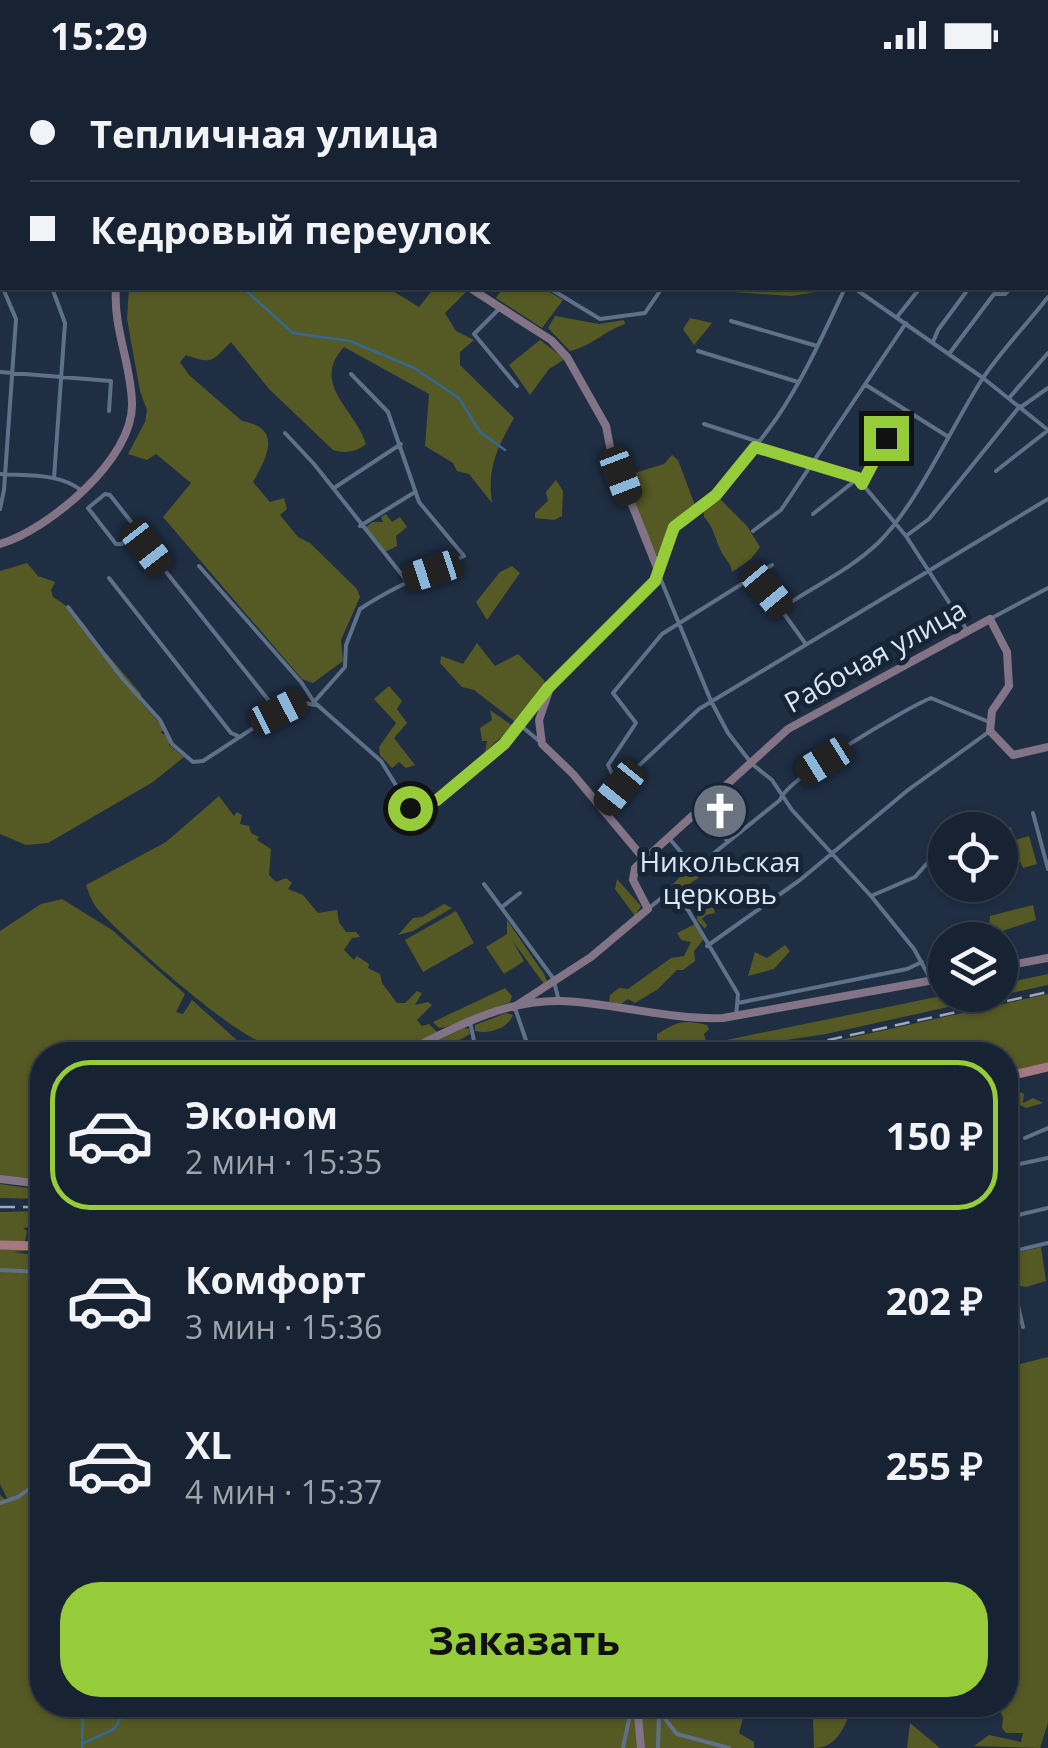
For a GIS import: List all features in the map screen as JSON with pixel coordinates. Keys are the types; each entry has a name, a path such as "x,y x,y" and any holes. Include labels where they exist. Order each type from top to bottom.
{"main road":[{"path":"1018,1073 1048,1067"},
{"path":"0,1246 30,1246"}],"street":[{"path":"0,509 16,319 4,290"},
{"path":"53,290 65,323 54,478"},
{"path":"0,544 45,524 112,458 126,436 131,390 117,329 115,290"},
{"path":"474,290 560,347 602,418 660,577 728,733 872,896 928,974"},
{"path":"551,290 600,320 645,313 661,290"},
{"path":"200,566 319,706 381,762 413,808 429,805 504,744 552,685 660,577 674,527 716,495 757,444 798,382 843,290"},
{"path":"858,290 983,378 1048,430 996,471"},
{"path":"865,294 868,290"},
{"path":"898,317 918,290"},
{"path":"933,342 968,290"},
{"path":"950,354 994,294 1009,290"},
{"path":"782,608 863,556 895,524 983,378 1014,333 1048,297"},
{"path":"502,306 474,334 517,386"},
{"path":"730,321 818,346"},
{"path":"753,532 781,510 906,323"},
{"path":"698,351 798,382"},
{"path":"1009,398 1048,353"},
{"path":"0,372 111,381 109,411"},
{"path":"319,706 345,667 346,645 360,609 406,580 464,556 426,512 415,492 388,412 351,374"},
{"path":"866,385 947,436"},
{"path":"906,536 929,519 1020,407 1048,388"},
{"path":"704,424 860,481 906,536 967,630"},
{"path":"285,434 334,488 406,580"},
{"path":"814,514 860,481 886,438"},
{"path":"334,488 401,444"},
{"path":"2,474 71,482 88,508 118,544 136,531 108,494 88,508"},
{"path":"360,526 415,492"},
{"path":"601,810 698,708 1048,499"},
{"path":"147,548 278,712"},
{"path":"619,788 608,765 636,722 613,693 662,634 772,565"},
{"path":"110,578 231,733 238,736"},
{"name":"Рабочая улица","path":"644,858 780,735 810,714 1048,588"},
{"path":"767,590 806,644"},
{"path":"68,608 160,720 172,744 193,762 203,762 238,736 299,702 319,706"},
{"path":"707,946 800,880 989,726 992,711 1009,686 1006,652 990,618"},
{"path":"538,740 539,720 552,685"},
{"path":"668,837 694,866 728,842 802,775 899,713 931,698 989,726 1013,755 1048,746"},
{"path":"520,725 573,774 644,858 633,880 648,909"},
{"path":"701,808 728,842"},
{"path":"1034,814 1048,870"},
{"path":"872,896 915,878 928,863"},
{"path":"484,884 554,978 559,1001"},
{"path":"428,1042 514,1006 554,983 671,892 704,934 707,946 738,994 736,1017"},
{"path":"502,907 520,893"},
{"path":"1018,964 1048,958"},
{"path":"738,1002 907,969 922,962"},
{"path":"514,1006 559,1001 692,1018 736,1017 928,981"},
{"path":"514,1006 526,1042"},
{"path":"470,1022 474,1042"},
{"path":"1025,1138 1048,1128"},
{"path":"1018,1165 1048,1158"},
{"path":"0,1179 30,1183"},
{"path":"1018,1215 1048,1208"},
{"path":"1018,1249 1048,1243"},
{"path":"0,1270 30,1271"},
{"path":"1018,1305 1023,1326"},
{"path":"0,1503 30,1488"},
{"path":"623,1748 631,1717"},
{"path":"636,1717 640,1748"},
{"path":"658,1717 658,1748"},
{"path":"662,1717 677,1734 728,1748"}],"green space":[{"path":"129,290 391,290 419,307 432,290 468,290 445,313 456,331 474,340 460,352 460,365 514,418 495,459 492,503 469,474 457,471 453,463 425,446 429,394 344,347 335,360 333,385 366,444 346,452 333,450 269,389 231,342 212,359 186,355 180,362 189,375 242,421 263,430 268,445 253,482 270,502 284,498 287,509 280,515 298,537 310,543 357,589 360,597 341,640 343,661 313,683 302,679 163,517 191,483 156,454 147,460 128,454 147,410 127,319"},
{"path":"502,290 546,290 563,300 542,328 496,298"},
{"path":"734,290 823,291 791,296"},
{"path":"555,316 599,324 624,320 625,324 570,351 548,328"},
{"path":"690,318 712,323 694,345 683,329"},
{"path":"540,340 565,359 549,369 530,395 509,365"},
{"path":"672,455 678,460 696,508 669,530 661,553 655,556 625,476 664,464"},
{"path":"556,480 563,491 562,516 554,520 535,518 535,513 548,501 546,492"},
{"path":"719,498 747,526 760,547 732,572 704,517 704,511"},
{"path":"386,514 392,522 400,517 407,527 396,536 397,546 385,552 364,528 373,522 383,522 381,517"},
{"path":"27,563 38,576 55,582 53,597 80,620 97,649 107,654 141,694 140,701 164,728 161,733 171,737 169,745 184,757 153,782 48,843 26,845 0,834 0,571"},
{"path":"512,566 520,573 487,620 476,602 500,572"},
{"path":"477,643 495,666 518,654 544,680 546,687 518,724 474,690 462,687 440,663 441,656 463,664"},
{"path":"389,686 402,701 397,709 407,723 394,738 415,765 406,768 399,762 392,768 380,755 379,747 396,723 374,699"},
{"path":"490,710 513,726 485,752 487,741 482,741 480,728 492,720"},
{"path":"219,796 234,816 237,812 242,815 240,824 249,826 251,833 259,837 257,840 271,849 269,875 276,882 286,878 292,883 288,889 303,895 318,913 337,910 346,932 356,932 360,937 352,938 344,950 380,974 397,1003 405,1003 417,991 422,993 415,1005 432,1005 417,1020 437,1032 419,1042 263,1042 230,1024 127,938 96,907 86,885 166,842"},
{"path":"1029,836 1037,864 1023,868 1018,839"},
{"path":"684,860 694,871 701,867 703,871 681,890 683,896 678,898 670,887 686,871 680,867"},
{"path":"617,879 641,906 635,916 615,889"},
{"path":"691,894 716,901 715,913 702,919 707,925 705,929 697,920 698,910 688,905"},
{"path":"62,899 112,930 185,994 176,1012 183,1014 192,1000 239,1042 30,1042 30,1178 0,1177 0,931 41,904"},
{"path":"444,904 452,908 413,931 398,935 413,918"},
{"path":"1033,905 1036,920 1018,926 1018,922 989,922 990,916"},
{"path":"456,911 474,943 423,972 405,940"},
{"path":"507,920 544,974 544,984 512,940 524,961 504,974 486,947 507,934"},
{"path":"695,924 704,939 694,951 695,961 635,1003 628,999 621,1004 609,1002 610,995 619,988 628,989 671,958 684,956 691,942 681,940 677,933"},
{"path":"785,945 790,951 774,969 748,976 755,952 767,958"},
{"path":"1048,974 1048,985 1018,992 1018,980"},
{"path":"505,988 512,996 510,1002 446,1027 439,1028 433,1022"},
{"path":"1048,994 1048,1064 1018,1070 1018,1042 831,1042 967,1012 1018,1012 1018,1001"},
{"path":"928,999 928,1011 826,1034 774,1042 717,1042"},
{"path":"506,1013 513,1015 502,1027 475,1031 475,1025"},
{"path":"680,1023 707,1025 709,1029 704,1034 706,1042 657,1042 657,1034"},
{"path":"469,1029 470,1034 456,1042 435,1042"},
{"path":"1018,1091 1024,1094 1023,1103 1033,1098 1043,1103 1026,1108 1018,1104"},
{"path":"0,1184 30,1188 30,1199 0,1198"},
{"path":"30,1211 30,1227 23,1228 27,1231 25,1242 0,1241 0,1212"},
{"path":"1041,1247 1046,1281 1018,1285 1018,1253"},
{"path":"0,1249 30,1250 13,1252 30,1254 30,1485 20,1494 30,1486 30,1717 742,1717 739,1733 754,1742 754,1748 0,1748 0,1495 7,1501 12,1498 7,1498 0,1484"},
{"path":"1048,1357 1048,1723 1040,1748 974,1746 989,1735 1021,1742 1023,1733 1006,1733 1003,1718 1018,1717 1018,1364"},
{"path":"813,1717 849,1717 835,1740 814,1748"},
{"path":"910,1723 940,1748 907,1748"}],"waterway":[{"path":"245,290 293,333 350,341 414,368 459,398 480,432 505,450"},
{"path":"82,1748 83,1717"},
{"path":"82,1744 114,1729 122,1717"}],"railway":[{"path":"819,1042 1048,992"},
{"path":"0,1207 30,1207"}],"place":[{"name":"Никольская церковь","path":"720,811"}],"route":[{"path":"410,808 422,808 437,800 504,744 548,688 655,581 674,527 706,505 755,447 858,478 862,484 886,438"}]}
